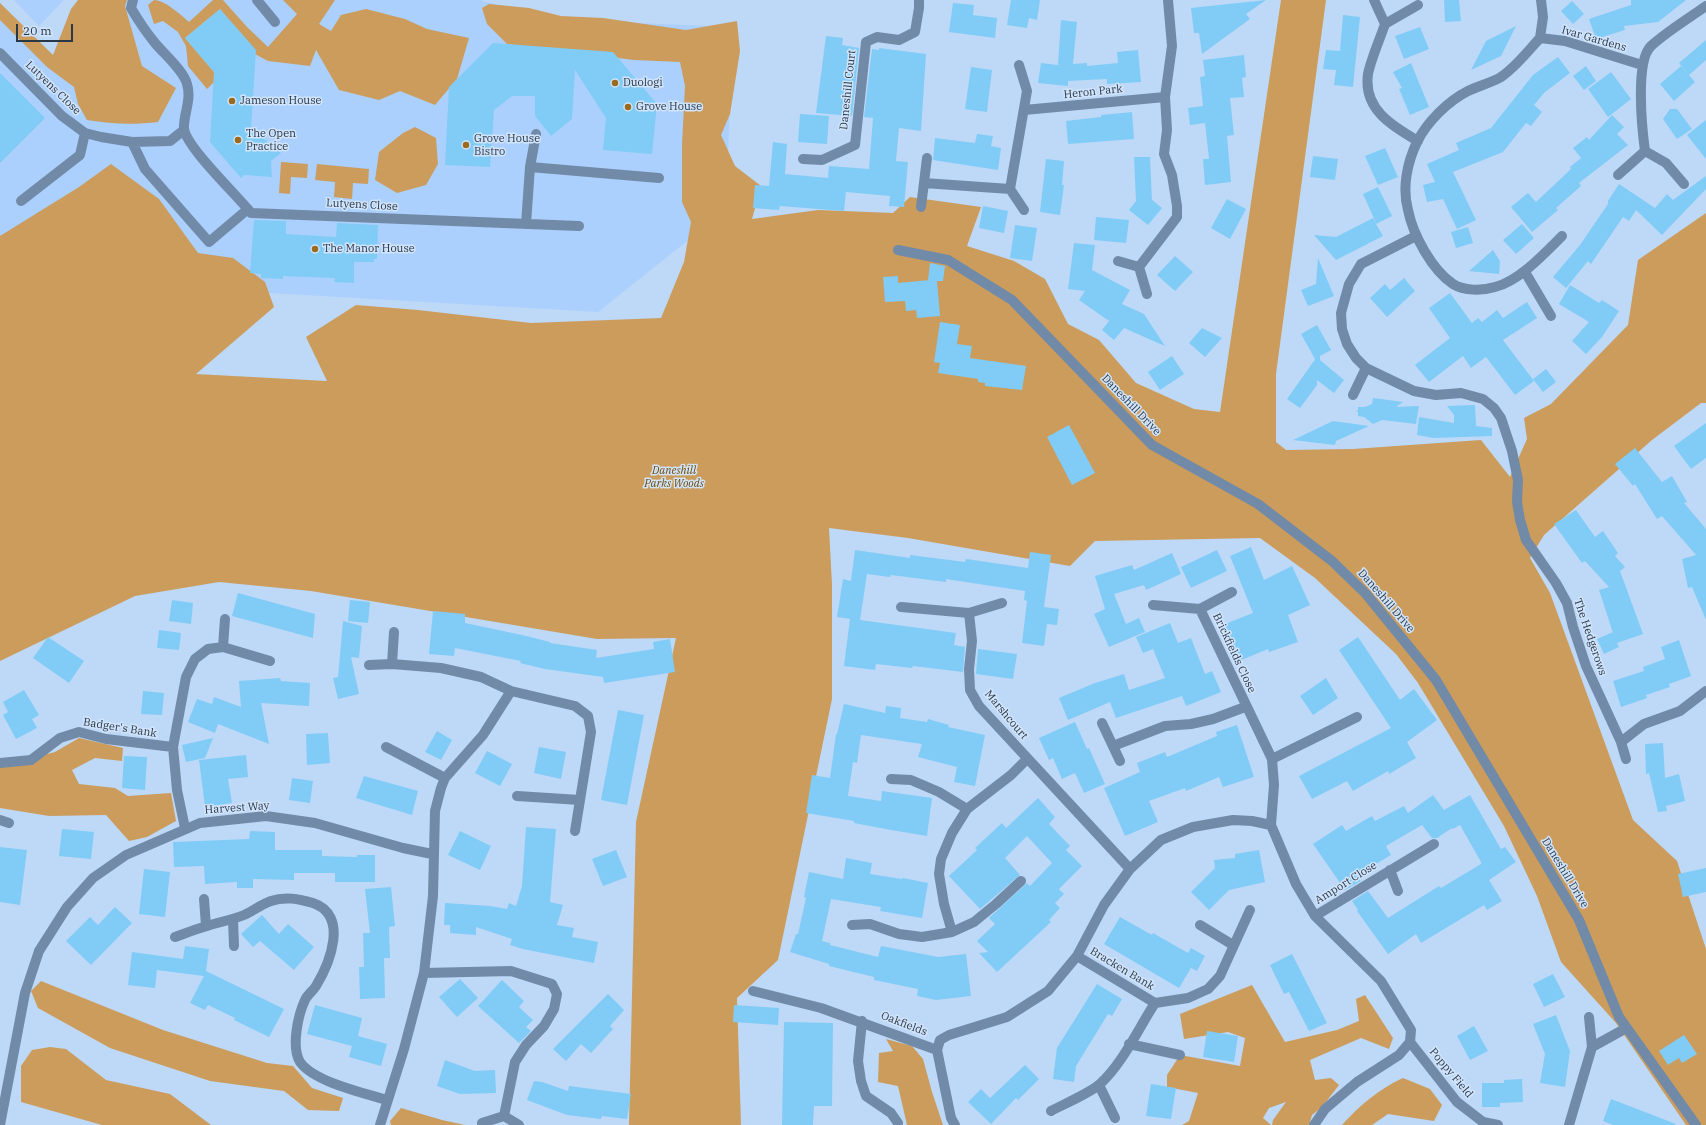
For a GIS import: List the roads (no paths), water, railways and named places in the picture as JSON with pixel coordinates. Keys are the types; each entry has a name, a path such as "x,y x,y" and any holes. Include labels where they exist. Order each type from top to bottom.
{"street":[{"path":"132,142 145,169 209,242 248,209 198,154 184,130 188,104 187,83 179,71 140,24 131,8 133,0"},
{"path":"257,0 274,22"},
{"name":"Daneshill Court","path":"803,159 822,160 855,145 866,42 877,38 899,40 915,32 919,0"},
{"path":"1139,267 1177,217 1177,206 1172,175 1164,154 1167,130 1165,97 1172,46 1168,0"},
{"path":"1374,0 1385,24"},
{"path":"1541,0 1543,17 1540,38 1517,64 1501,77 1467,91 1450,102 1429,125 1418,141 1409,162 1406,179 1407,210 1416,236 1433,264 1454,284 1476,290 1496,287 1525,272 1562,236"},
{"path":"1418,4 1385,24 1368,74 1369,93 1375,109 1394,127 1418,141"},
{"path":"1645,151 1641,121 1642,65 1650,47 1706,6"},
{"name":"Ivar Gardens","path":"1540,38 1565,41 1642,65"},
{"name":"Lutyens Close","path":"0,53 62,116 85,133 132,142 170,141 184,130"},
{"path":"1019,65 1026,91 1010,189 1024,210"},
{"name":"Heron Park","path":"1024,110 1165,97"},
{"path":"20,201 80,155 85,133"},
{"path":"526,224 530,167 536,134"},
{"path":"1618,175 1645,151"},
{"path":"1645,151 1666,163 1684,184"},
{"path":"921,207 927,158"},
{"path":"530,167 659,178"},
{"path":"924,183 1010,189"},
{"name":"Lutyens Close","path":"248,209 251,212 579,226"},
{"path":"1353,395 1366,368 1356,358 1347,344 1342,329 1341,313 1349,284 1361,264 1416,236"},
{"name":"Daneshill Drive","path":"898,250 948,260 1012,300 1152,444 1258,504 1332,561 1366,594 1436,680 1579,920 1619,1017 1696,1125"},
{"path":"1118,261 1139,267"},
{"path":"1139,267 1147,294"},
{"path":"1525,272 1551,316"},
{"name":"The Hedgerows","path":"1366,368 1414,391 1436,396 1461,393 1482,399 1494,408 1501,418 1512,451 1518,480 1517,502 1520,520 1526,540 1556,583 1567,603 1586,666 1621,742 1626,759"},
{"name":"Brickfields Close","path":"1153,605 1200,609 1232,592"},
{"path":"901,607 970,613 1002,603"},
{"name":"Brickfields Close","path":"1200,609 1272,759 1274,784 1272,825"},
{"name":"Marshcourt","path":"970,613 972,640 969,669 970,690 979,706 1130,869"},
{"path":"223,647 225,619"},
{"path":"392,664 394,632"},
{"path":"185,828 177,790 173,747 186,677 195,659 208,649 223,647 270,661"},
{"path":"369,665 392,664 441,668 474,676 511,691 575,706 588,716 591,732 575,831"},
{"path":"1621,742 1644,724 1680,711 1706,690"},
{"path":"380,1125 404,1049 424,973 432,896 432,854 435,811 445,778 483,735 511,691"},
{"name":"Brickfields Close","path":"1113,746 1165,726 1191,724 1213,719 1246,707"},
{"path":"1272,759 1357,717"},
{"path":"1102,723 1120,761"},
{"name":"Badger's Bank","path":"0,763 31,760 60,738 79,732 106,739 173,747"},
{"path":"386,747 445,778"},
{"path":"952,932 944,904 939,874 941,859 952,833 967,809 1011,775 1027,758"},
{"path":"891,779 911,780 939,792 967,809"},
{"path":"517,796 580,800"},
{"name":"Harvest Way","path":"0,1125 25,992 39,951 67,907 93,878 126,855 185,828 207,822 266,816 315,823 403,848 432,854"},
{"path":"955,1125 951,1118 938,1050 940,1040 1007,1017 1048,991 1077,956 1104,905 1130,869 1161,840 1193,827 1233,820 1252,821 1272,825 1296,884 1315,916 1380,981 1411,1030 1410,1042 1399,1055 1357,1082 1326,1109 1314,1125"},
{"name":"Amport Close","path":"1315,916 1434,844"},
{"name":"Amport Close","path":"1390,870 1398,891"},
{"path":"852,925 870,924 899,934 922,937 952,932 974,922 1021,881"},
{"path":"176,937 206,926 233,919 272,900 296,898 316,904 330,915 334,930 334,942 330,955 316,986 305,999 298,1020 296,1044 299,1060 305,1068 324,1080 387,1100"},
{"path":"204,899 206,926"},
{"name":"Bracken Bank","path":"1077,956 1155,1003 1188,998 1208,989 1220,976 1250,910"},
{"path":"233,919 234,946"},
{"path":"1200,925 1234,945"},
{"path":"424,973 512,971 552,984 557,994 554,1009 544,1026 526,1045 515,1062 504,1116"},
{"name":"Oakfields","path":"753,991 821,1008 862,1021 938,1050"},
{"name":"Bracken Bank","path":"1051,1111 1098,1085 1121,1061 1129,1044 1155,1003"},
{"path":"1569,1125 1592,1047 1589,1017"},
{"path":"862,1021 858,1061 861,1081 866,1096 891,1113 898,1123"},
{"path":"1592,1047 1621,1031"},
{"name":"Poppy Field","path":"1410,1042 1457,1102 1482,1124 1498,1125"},
{"path":"1129,1044 1180,1055"},
{"path":"1098,1085 1114,1118"},
{"path":"482,1123 504,1116 520,1125"}],"place":[{"name":"Duologi","path":"615,83"},
{"name":"Jameson House","path":"232,101"},
{"name":"Grove House","path":"628,107"},
{"name":"The Open Practice","path":"238,140"},
{"name":"Grove House Bistro","path":"466,145"},
{"name":"The Manor House","path":"315,249"}],"park label":[{"name":"Daneshill Parks Woods","path":"674,477"}]}
